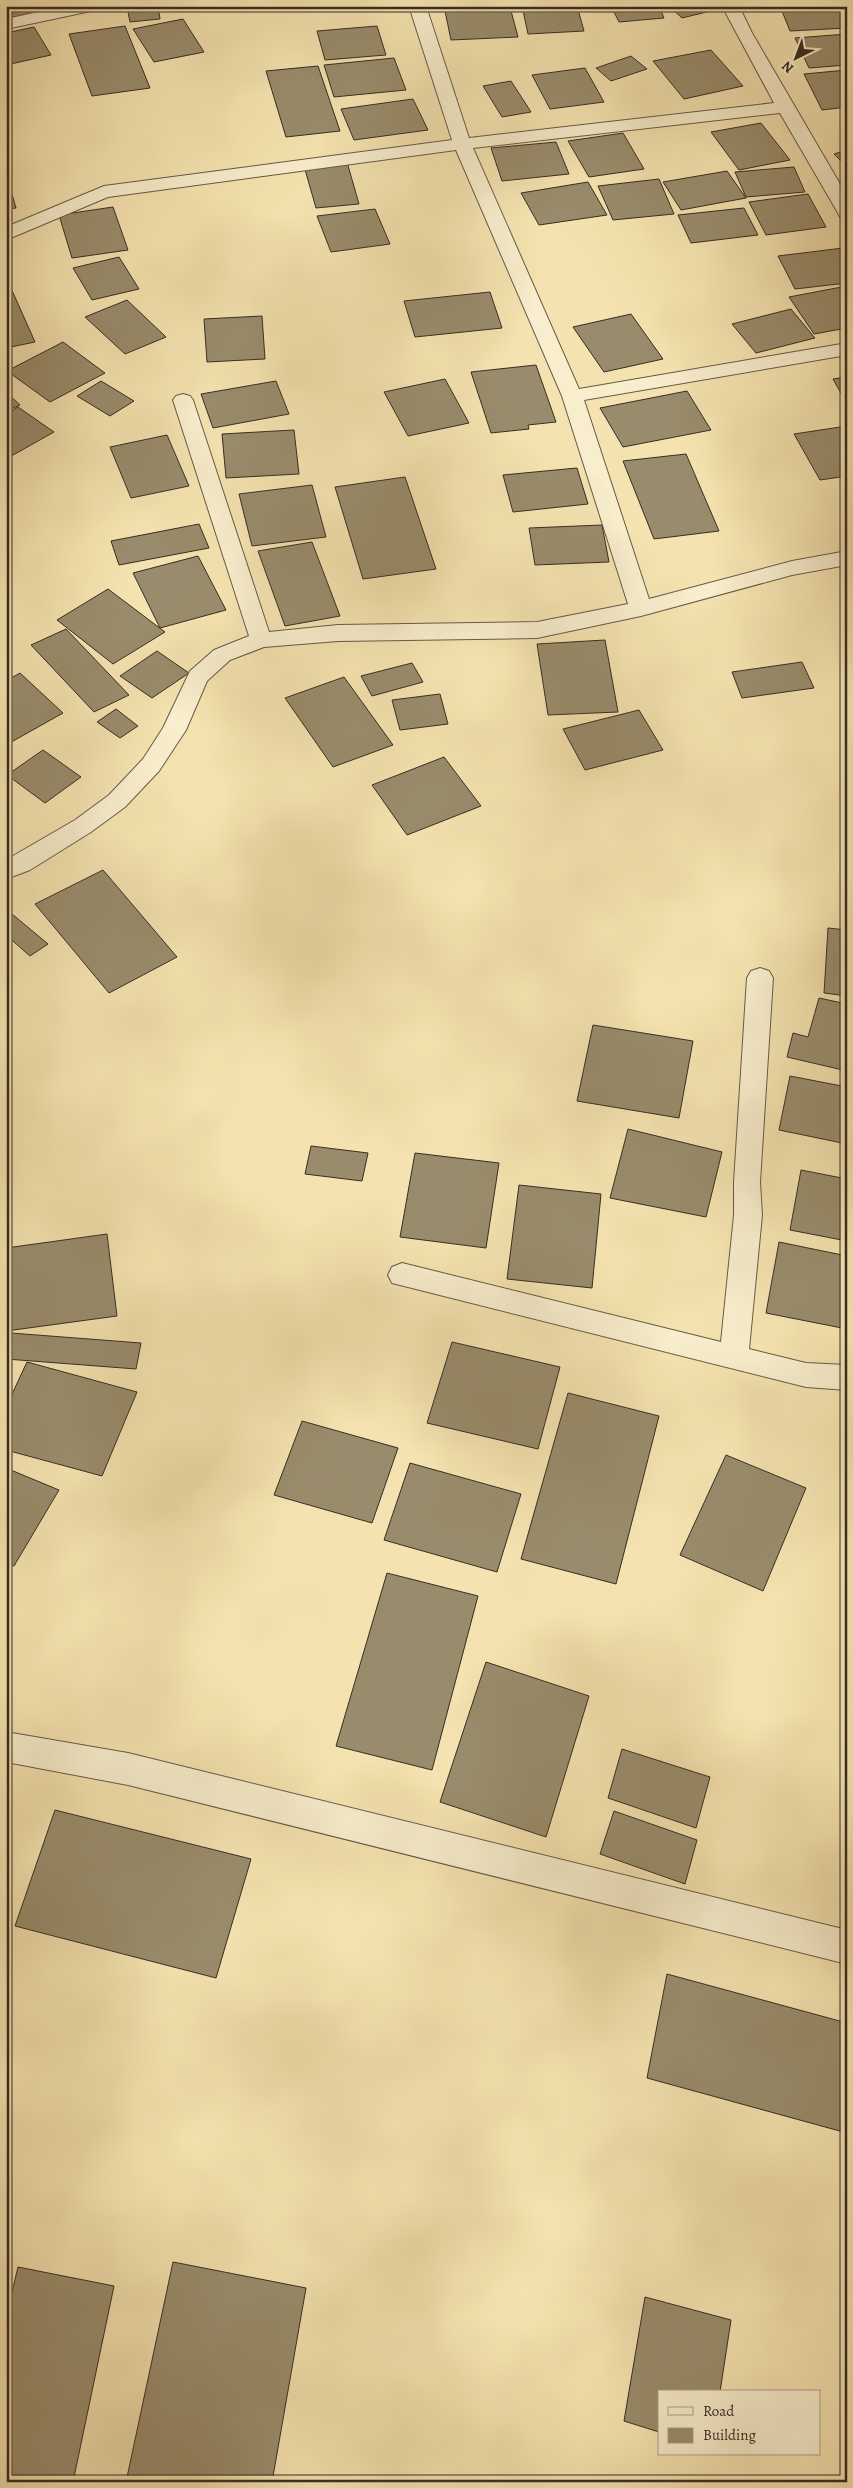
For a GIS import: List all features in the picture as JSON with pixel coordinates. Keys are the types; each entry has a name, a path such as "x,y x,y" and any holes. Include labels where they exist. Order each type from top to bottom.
{"street":[{"path":"6,24 91,6"},
{"path":"417,6 462,144 572,396 640,609"},
{"path":"730,6 785,107 847,212"},
{"path":"6,234 104,192 462,144 785,107"},
{"path":"572,396 847,349"},
{"path":"183,400 262,640"},
{"path":"6,870 21,864 83,826 117,801 151,765 174,730 198,677 222,654 262,640 338,633 536,630 640,609 792,568 847,558"},
{"path":"734,1357 748,1215 748,1182 760,978"},
{"path":"402,1275 806,1375 847,1378"},
{"path":"6,1747 128,1769 847,1948"}],"building":[{"path":"6,6 40,6 43,12 6,19"},
{"path":"158,6 160,19 130,22 127,7"},
{"path":"522,6 577,6 584,31 528,34"},
{"path":"611,6 659,6 664,18 619,22"},
{"path":"669,6 721,6 723,8 682,18"},
{"path":"780,6 847,6 847,28 790,31"},
{"path":"510,7 518,37 451,40 445,11"},
{"path":"183,19 204,52 154,62 133,29"},
{"path":"125,26 150,88 92,96 69,34"},
{"path":"377,26 386,55 325,60 317,31"},
{"path":"34,27 51,55 6,65 6,33"},
{"path":"847,34 847,65 809,68 795,38"},
{"path":"711,50 743,86 684,99 653,61"},
{"path":"631,56 647,69 611,81 596,68"},
{"path":"394,58 406,90 334,97 324,65"},
{"path":"318,66 340,131 286,137 266,71"},
{"path":"585,68 604,102 550,109 532,75"},
{"path":"847,70 847,107 822,110 804,74"},
{"path":"511,81 531,112 502,117 483,86"},
{"path":"413,99 428,130 354,140 341,109"},
{"path":"761,123 790,160 739,170 711,132"},
{"path":"623,133 644,169 589,177 568,141"},
{"path":"556,142 569,174 502,181 491,148"},
{"path":"847,150 847,167 834,154"},
{"path":"347,162 359,204 316,208 304,166"},
{"path":"794,167 805,192 746,197 735,172"},
{"path":"727,171 746,198 681,210 663,182"},
{"path":"6,174 16,208 6,209"},
{"path":"659,179 674,214 613,220 598,186"},
{"path":"588,182 607,215 539,225 521,193"},
{"path":"808,194 826,227 766,235 749,202"},
{"path":"113,207 128,250 72,258 59,215"},
{"path":"744,208 758,235 691,243 678,215"},
{"path":"375,209 390,244 331,252 317,216"},
{"path":"843,248 847,255 847,283 795,289 778,256"},
{"path":"119,257 139,289 92,300 73,268"},
{"path":"6,277 35,342 6,348"},
{"path":"847,286 847,328 814,334 789,297"},
{"path":"490,292 502,328 415,337 404,301"},
{"path":"127,300 166,337 125,354 85,317"},
{"path":"791,309 815,338 756,353 732,324"},
{"path":"631,314 663,359 604,372 573,327"},
{"path":"262,316 265,359 207,362 204,319"},
{"path":"63,342 105,373 50,402 7,371"},
{"path":"536,365 556,422 528,425 529,429 491,433 471,372"},
{"path":"847,377 847,404 833,379"},
{"path":"445,379 469,423 408,436 384,392"},
{"path":"101,381 134,401 110,416 77,396"},
{"path":"276,381 289,414 213,428 201,394"},
{"path":"687,391 711,430 623,447 600,408"},
{"path":"6,392 20,405 6,411"},
{"path":"18,407 54,432 6,459 6,414"},
{"path":"847,426 847,476 820,480 794,434"},
{"path":"294,430 299,474 226,478 222,434"},
{"path":"167,435 189,486 131,498 110,447"},
{"path":"686,454 719,531 654,539 623,461"},
{"path":"577,468 588,504 513,512 503,475"},
{"path":"405,477 436,569 363,579 335,487"},
{"path":"312,485 326,537 252,546 239,494"},
{"path":"199,524 209,548 119,565 111,541"},
{"path":"602,525 609,562 535,565 529,528"},
{"path":"312,542 340,616 285,626 258,551"},
{"path":"198,556 226,610 160,628 133,573"},
{"path":"108,589 165,632 113,664 57,620"},
{"path":"66,629 129,695 94,712 31,645"},
{"path":"605,640 618,712 548,715 537,644"},
{"path":"157,651 189,673 152,698 120,676"},
{"path":"802,662 814,688 742,698 732,672"},
{"path":"412,663 423,682 372,696 361,676"},
{"path":"20,673 63,713 6,745 6,681"},
{"path":"344,677 393,745 333,767 285,698"},
{"path":"440,694 448,724 400,730 392,700"},
{"path":"116,709 138,726 120,738 97,722"},
{"path":"639,710 663,750 585,770 563,729"},
{"path":"43,750 81,777 45,803 7,775"},
{"path":"444,757 481,806 407,835 372,785"},
{"path":"103,870 177,957 109,993 35,904"},
{"path":"6,909 48,944 30,956 6,935"},
{"path":"828,928 847,930 847,996 824,993"},
{"path":"819,998 847,1004 847,1071 787,1057 793,1033 808,1037"},
{"path":"593,1025 693,1041 679,1118 577,1101"},
{"path":"790,1076 847,1087 847,1144 779,1130"},
{"path":"628,1129 722,1152 706,1217 610,1198"},
{"path":"311,1146 368,1153 362,1181 305,1174"},
{"path":"415,1153 499,1163 486,1248 400,1237"},
{"path":"801,1170 847,1179 847,1241 790,1230"},
{"path":"519,1185 601,1194 592,1288 507,1279"},
{"path":"107,1234 117,1316 6,1331 6,1248"},
{"path":"779,1242 847,1256 847,1329 766,1313"},
{"path":"11,1333 141,1343 136,1369 6,1359"},
{"path":"452,1342 560,1367 538,1449 427,1423"},
{"path":"27,1362 137,1392 102,1476 6,1450 6,1407"},
{"path":"568,1393 659,1416 616,1584 521,1559"},
{"path":"302,1421 398,1448 372,1523 274,1495"},
{"path":"726,1455 806,1488 763,1591 680,1555"},
{"path":"410,1463 521,1494 497,1572 384,1540"},
{"path":"6,1468 59,1490 14,1566 6,1562"},
{"path":"387,1573 478,1596 432,1770 336,1746"},
{"path":"486,1662 589,1696 546,1837 440,1802"},
{"path":"622,1749 710,1777 696,1828 608,1798"},
{"path":"55,1810 251,1859 216,1978 15,1926"},
{"path":"614,1811 697,1840 685,1884 600,1854"},
{"path":"667,1974 847,2023 847,2133 647,2078"},
{"path":"173,2262 306,2288 272,2482 126,2482"},
{"path":"18,2267 114,2286 73,2482 6,2482 6,2317"},
{"path":"645,2297 731,2320 720,2390 658,2390 658,2432 624,2421"}]}
